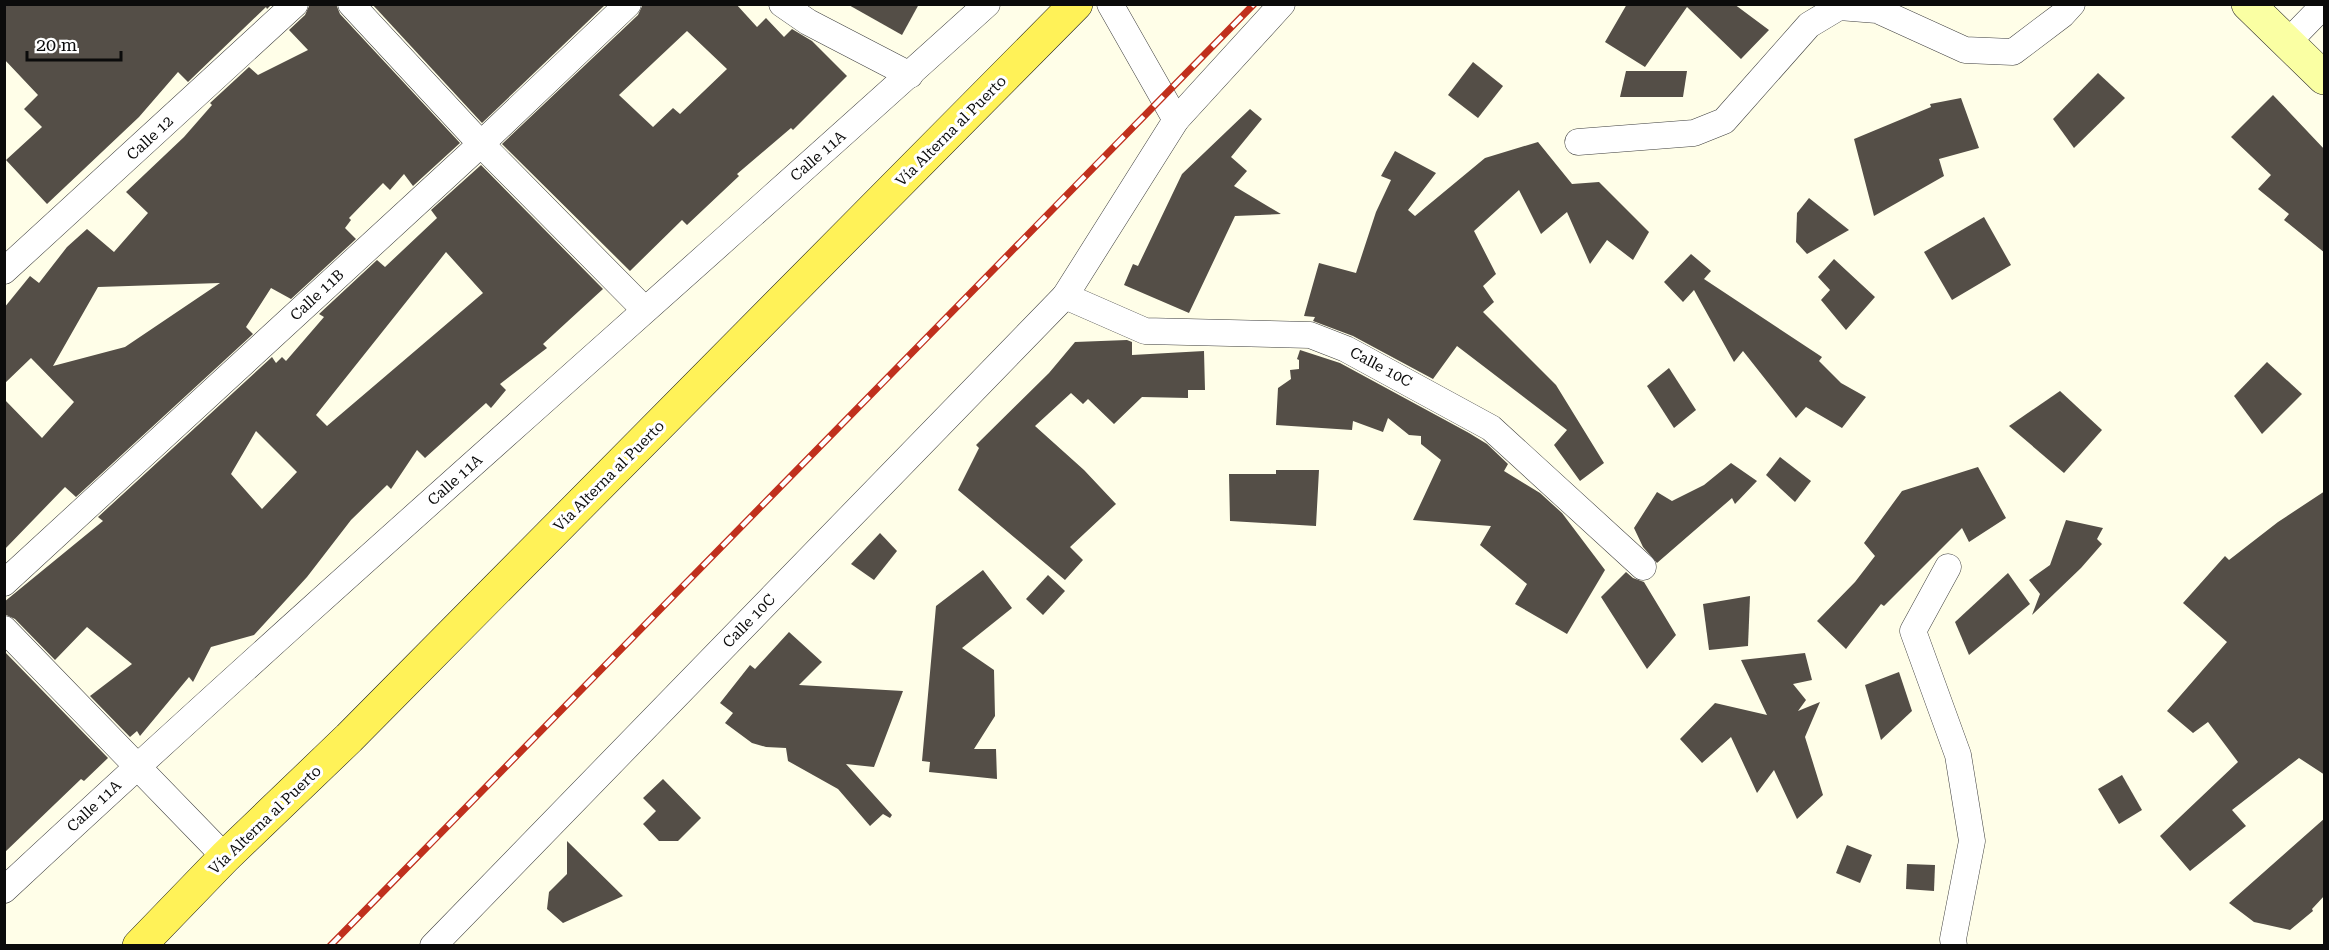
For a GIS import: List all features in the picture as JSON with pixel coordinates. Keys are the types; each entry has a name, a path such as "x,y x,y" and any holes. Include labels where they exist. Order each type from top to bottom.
{"main road":[{"name":"Vía Alterna al Puerto","path":"139,945 225,857 358,730 1076,4"}],"street":[{"name":"Calle 12","path":"4,271 295,4"},
{"path":"351,4 481,144 644,309"},
{"name":"Calle 11B","path":"4,583 481,144 628,4"},
{"path":"782,4 808,22 910,75"},
{"name":"Calle 11A","path":"4,890 137,766 644,309 910,75 987,4"},
{"path":"1110,4 1176,120"},
{"name":"Calle 10C","path":"433,945 1065,296 1176,120 1282,4"},
{"path":"1578,142 1694,133 1724,121 1809,25 1839,7 1877,10 1965,50 2013,51 2062,15 2072,4"},
{"path":"2248,4 2325,78"},
{"path":"2288,42 2325,5"},
{"name":"Calle 10C","path":"1065,296 1145,331 1310,335 1346,349 1491,428 1643,567"},
{"path":"1948,567 1913,631 1958,755 1972,841 1953,939 1954,945"},
{"path":"4,629 225,857"}],"building":[{"path":"4,4 272,4 267,9 266,7 188,82 178,72 139,117 47,204 6,160 42,127 24,109 38,95 4,59"},
{"path":"310,4 336,4 340,14 460,143 413,186 404,174 390,190 383,183 349,218 351,220 345,228 356,239 291,299 271,288 246,327 253,334 76,497 65,487 4,550 4,399 42,438 74,402 31,358 4,384 4,308 30,276 39,283 67,247 87,229 114,252 148,213 126,192 184,137 212,105 210,103 249,67 258,75 308,50 289,30 305,15","holes":["220,283 125,347 53,366 98,287"]},
{"path":"372,4 606,4 482,123"},
{"path":"643,4 736,4 757,27 766,18 784,37 792,29 812,41 847,76 793,130 791,128 737,174 739,176 687,225 682,220 630,271 502,144 638,15","holes":["687,31 727,69 680,114 673,108 653,127 619,95"]},
{"path":"847,4 919,4 902,35"},
{"path":"1627,4 1734,4 1769,30 1741,59 1687,7 1645,67 1605,42"},
{"path":"1473,62 1503,86 1478,118 1448,95"},
{"path":"1626,71 1687,71 1683,97 1620,97"},
{"path":"2098,73 2125,98 2074,148 2053,119"},
{"path":"2273,95 2325,150 2325,253 2284,220 2289,214 2258,189 2271,175 2231,137"},
{"path":"1961,98 1979,148 1939,159 1944,176 1874,216 1854,139 1931,107 1930,104"},
{"path":"1250,109 1262,119 1231,157 1247,171 1234,186 1281,214 1235,216 1189,313 1124,285 1133,264 1138,266 1182,174"},
{"path":"1538,142 1572,184 1599,182 1649,232 1633,260 1607,240 1590,264 1567,212 1541,234 1519,190 1474,231 1496,274 1483,286 1494,302 1483,312 1556,385 1604,463 1580,481 1554,445 1567,430 1457,346 1433,379 1353,336 1313,321 1315,317 1304,316 1319,263 1356,273 1376,212 1391,180 1381,176 1395,151 1436,173 1408,210 1415,216 1485,158"},
{"path":"481,165 603,289 543,344 547,348 500,384 506,390 491,408 486,403 425,458 417,450 391,489 387,485 351,520 307,577 254,635 211,647 193,682 189,677 140,736 137,731 130,737 90,696 132,664 87,627 55,660 15,619 4,614 4,602 103,521 98,517 272,357 276,363 282,357 286,361 324,317 319,314 377,260 385,267 437,218 431,210","holes":["446,252 483,293 327,426 316,415","256,431 297,472 262,509 231,474"]},
{"path":"1809,198 1849,230 1807,254 1796,242 1797,213"},
{"path":"1984,217 2011,265 1952,300 1924,252"},
{"path":"1691,254 1711,271 1704,279 1822,357 1819,361 1841,383 1866,397 1842,428 1806,407 1796,418 1743,351 1734,362 1694,290 1683,302 1664,282"},
{"path":"1834,259 1875,297 1846,330 1821,300 1830,290 1818,277"},
{"path":"1127,340 1132,342 1132,355 1204,351 1205,390 1188,390 1188,398 1142,397 1114,424 1088,399 1083,404 1071,393 1035,426 1084,470 1116,504 1070,547 1083,560 1065,580 958,490 979,448 976,445 1049,373 1075,342"},
{"path":"1300,350 1340,363 1487,444 1508,464 1504,471 1540,493 1562,513 1605,570 1567,634 1515,604 1527,584 1480,545 1491,526 1413,520 1441,460 1421,444 1421,436 1409,435 1388,418 1383,432 1353,421 1352,430 1276,425 1278,388 1291,379 1290,370 1299,369 1297,359"},
{"path":"2267,362 2302,394 2262,434 2234,396"},
{"path":"1669,368 1696,410 1674,428 1647,386"},
{"path":"2060,391 2102,430 2064,473 2009,426"},
{"path":"1780,457 1811,481 1795,502 1766,475"},
{"path":"1731,463 1757,481 1735,504 1732,498 1657,563 1643,547 1634,528 1657,492 1672,501 1704,485"},
{"path":"1978,467 2006,518 1969,542 1962,528 1884,606 1881,604 1846,649 1817,621 1855,582 1875,556 1864,543 1902,491"},
{"path":"1276,470 1319,470 1316,526 1230,521 1229,474 1276,474"},
{"path":"2325,491 2325,775 2299,758 2232,810 2246,826 2190,871 2160,836 2238,762 2208,722 2193,733 2167,711 2227,642 2183,603 2225,556 2229,560 2278,522"},
{"path":"2066,520 2103,528 2097,539 2102,544 2081,568 2032,615 2040,594 2029,580 2050,565"},
{"path":"880,533 897,551 874,580 851,564"},
{"path":"983,570 1012,608 962,648 994,670 995,716 974,749 996,749 997,779 929,772 930,762 922,761 936,606"},
{"path":"1626,572 1633,578 1644,582 1676,635 1647,669 1601,597"},
{"path":"2008,573 2030,604 1969,655 1955,622"},
{"path":"1048,575 1065,591 1043,615 1026,599"},
{"path":"1750,596 1748,646 1709,650 1703,604"},
{"path":"789,632 822,662 799,685 903,691 874,767 846,764 892,815 890,818 883,814 870,826 838,789 788,761 786,748 766,747 752,743 725,723 733,713 720,703 750,665 755,669"},
{"path":"4,651 108,758 84,781 81,779 4,853"},
{"path":"1805,653 1812,680 1793,684 1806,700 1798,711 1820,702 1805,737 1823,795 1797,819 1774,770 1757,793 1731,737 1702,763 1680,739 1715,703 1767,715 1741,660"},
{"path":"1899,672 1912,711 1881,740 1865,685"},
{"path":"2122,775 2142,810 2119,824 2098,789"},
{"path":"663,779 701,818 678,841 659,841 643,824 656,811 643,798"},
{"path":"2325,818 2325,895 2312,909 2313,911 2290,930 2254,922 2229,903"},
{"path":"567,841 623,896 563,923 547,909 549,892 567,874"},
{"path":"1847,845 1872,855 1860,883 1836,873"},
{"path":"1907,864 1935,865 1934,891 1906,889"}],"railway":[{"path":"330,946 1254,4"}]}
